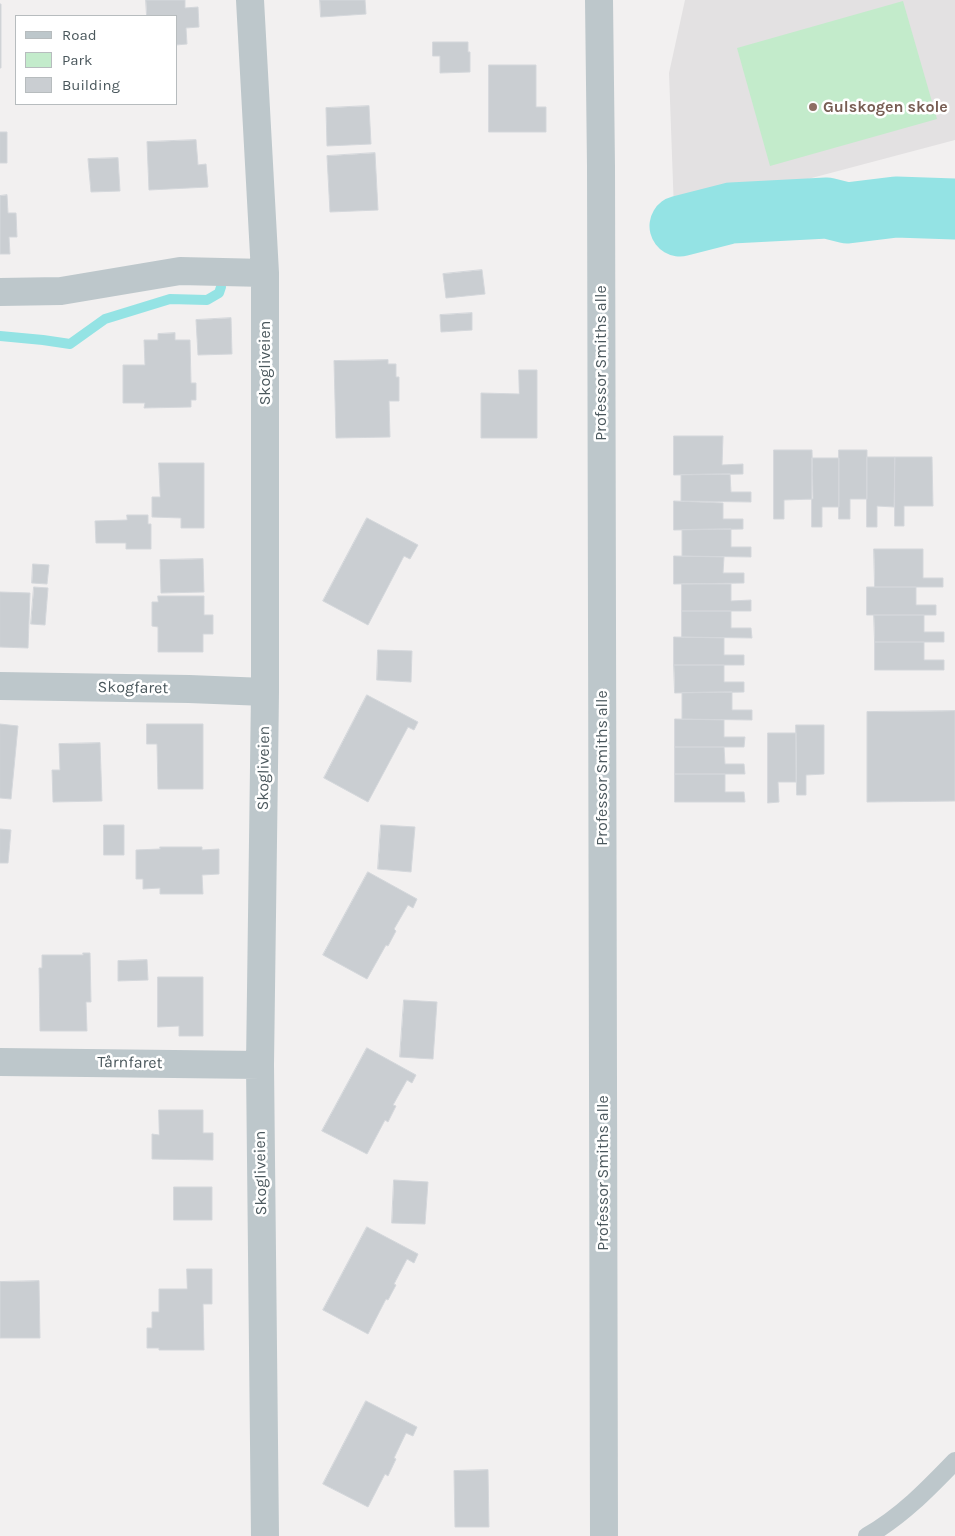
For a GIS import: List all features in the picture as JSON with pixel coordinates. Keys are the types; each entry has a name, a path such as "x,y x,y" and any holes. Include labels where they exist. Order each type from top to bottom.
{"street":[{"name":"Skogliveien","path":"250,0 265,273 265,692 260,1065 265,1536"},
{"name":"Professor Smiths alle","path":"599,0 604,1536"},
{"path":"0,292 61,292 180,271 265,273"},
{"name":"Skogfaret","path":"0,686 179,688 265,692"},
{"name":"Tårnfaret","path":"0,1062 260,1065"}],"lane":[{"path":"867,1536 902,1512 955,1461"}],"shaded area":[{"name":"Gulskogen skole","path":"685,0 955,0 955,140 789,184 674,211 669,73"}],"green space":[{"path":"903,1 937,119 770,166 737,48"}],"building":[{"path":"146,0 185,0 185,8 198,7 199,27 186,28 187,44 178,45 178,15 147,15"},
{"path":"320,0 365,0 366,14 321,17"},
{"path":"1,4 1,68 0,68"},
{"path":"433,42 468,42 470,72 440,73 440,56 433,56"},
{"path":"489,65 536,65 536,107 546,107 546,132 489,132"},
{"path":"369,106 371,144 327,146 326,108"},
{"path":"0,132 7,132 7,163 0,163"},
{"path":"196,140 198,165 206,164 208,187 149,190 147,142"},
{"path":"375,153 378,210 330,212 327,156"},
{"path":"118,158 120,191 91,192 88,159"},
{"path":"7,195 8,213 16,213 17,237 9,237 10,254 0,254 0,196"},
{"path":"482,270 485,294 446,298 443,274"},
{"path":"472,313 472,330 441,332 440,315"},
{"path":"231,318 232,354 198,355 196,320"},
{"path":"175,333 175,340 190,340 191,383 196,383 196,400 191,400 191,407 144,408 145,403 123,403 123,365 145,365 144,340 158,340 158,334"},
{"path":"388,360 388,364 396,364 396,377 399,377 399,401 389,401 390,437 336,438 334,361"},
{"path":"519,370 537,370 537,438 481,438 481,393 519,394"},
{"path":"674,436 723,436 722,465 743,464 743,474 674,475"},
{"path":"774,450 812,450 813,499 784,500 784,519 774,519"},
{"path":"839,450 867,450 867,499 850,499 850,519 839,519"},
{"path":"867,457 895,457 894,507 877,506 877,527 867,527"},
{"path":"895,457 932,457 933,506 904,506 904,526 895,526"},
{"path":"812,458 839,458 839,507 822,507 822,527 812,527"},
{"path":"159,463 204,463 204,528 181,528 181,518 152,517 152,497 160,497"},
{"path":"730,474 731,492 751,492 751,502 681,501 681,475"},
{"path":"674,501 723,503 723,519 743,519 743,529 674,530"},
{"path":"127,515 148,515 148,524 151,524 151,549 126,549 126,543 96,543 95,521 127,520"},
{"path":"367,518 418,545 410,559 404,556 368,625 323,601"},
{"path":"731,529 731,547 751,547 751,557 682,556 682,530"},
{"path":"874,549 923,549 923,578 943,578 943,587 875,587"},
{"path":"674,556 724,557 723,573 744,573 744,583 674,584"},
{"path":"203,559 204,592 161,593 160,560"},
{"path":"33,564 49,565 47,584 32,583"},
{"path":"682,584 731,584 731,601 751,600 751,611 682,611"},
{"path":"34,587 48,588 45,625 31,624"},
{"path":"867,587 916,587 916,605 936,605 936,615 867,615"},
{"path":"0,592 30,593 28,648 0,647"},
{"path":"158,596 204,596 204,615 213,615 213,634 203,634 203,652 158,652 158,627 152,626 152,602 158,602"},
{"path":"682,611 731,611 731,628 751,628 752,638 682,637"},
{"path":"874,615 924,615 924,632 944,632 944,642 875,642"},
{"path":"674,637 724,638 724,655 744,655 744,665 674,665"},
{"path":"875,642 924,642 924,660 944,660 944,670 875,670"},
{"path":"378,650 412,651 411,682 377,680"},
{"path":"674,665 724,665 724,682 744,682 744,692 675,693"},
{"path":"732,692 732,710 752,710 752,720 682,719 682,693"},
{"path":"367,695 418,722 414,730 408,727 368,802 324,778"},
{"path":"955,711 955,801 867,802 867,712"},
{"path":"675,719 724,720 724,737 745,737 744,747 675,747"},
{"path":"0,724 18,726 11,799 0,798"},
{"path":"147,724 203,724 203,789 158,789 157,744 147,744"},
{"path":"796,725 824,725 824,774 806,775 806,795 797,795"},
{"path":"768,733 796,733 796,782 778,782 779,802 768,803"},
{"path":"100,743 102,801 53,802 52,770 60,770 59,744"},
{"path":"675,747 724,747 725,764 744,764 745,774 675,774"},
{"path":"675,774 725,774 725,792 744,792 745,802 675,802"},
{"path":"104,825 124,825 124,855 104,855"},
{"path":"381,825 415,827 411,872 378,869"},
{"path":"0,829 11,830 8,863 0,863"},
{"path":"160,847 202,847 202,850 219,849 219,874 202,875 203,894 160,894 160,888 143,889 143,879 136,879 136,850 160,849"},
{"path":"368,872 417,899 413,908 408,905 394,929 396,931 388,946 386,945 367,979 323,955"},
{"path":"83,953 90,953 91,1002 86,1002 87,1031 40,1031 39,968 42,968 42,955 83,955"},
{"path":"147,960 148,980 118,981 118,961"},
{"path":"158,977 203,977 203,1036 179,1036 179,1026 158,1027"},
{"path":"404,1000 437,1002 433,1059 400,1057"},
{"path":"367,1048 416,1075 412,1083 407,1080 393,1105 396,1106 388,1122 385,1120 367,1154 322,1131"},
{"path":"159,1110 203,1110 203,1133 213,1133 213,1160 152,1159 152,1134 159,1135"},
{"path":"394,1180 428,1182 425,1224 392,1223"},
{"path":"174,1187 212,1187 212,1220 174,1220"},
{"path":"367,1227 418,1254 414,1263 407,1259 394,1284 396,1285 388,1300 386,1299 368,1334 323,1310"},
{"path":"187,1269 212,1269 212,1304 203,1304 204,1350 159,1350 159,1348 147,1348 147,1328 152,1328 152,1312 159,1312 159,1289 187,1289"},
{"path":"39,1281 40,1338 0,1338 0,1282"},
{"path":"366,1401 417,1427 413,1436 406,1433 388,1476 385,1474 368,1507 323,1484"},
{"path":"488,1470 489,1527 455,1527 454,1471"}],"waterway":[{"path":"680,226 731,213 827,208 847,213 896,207 955,209"},
{"path":"0,336 70,344 105,319 170,299 207,300 219,293 221,287"}],"place":[{"name":"Gulskogen skole","path":"813,107"}]}
